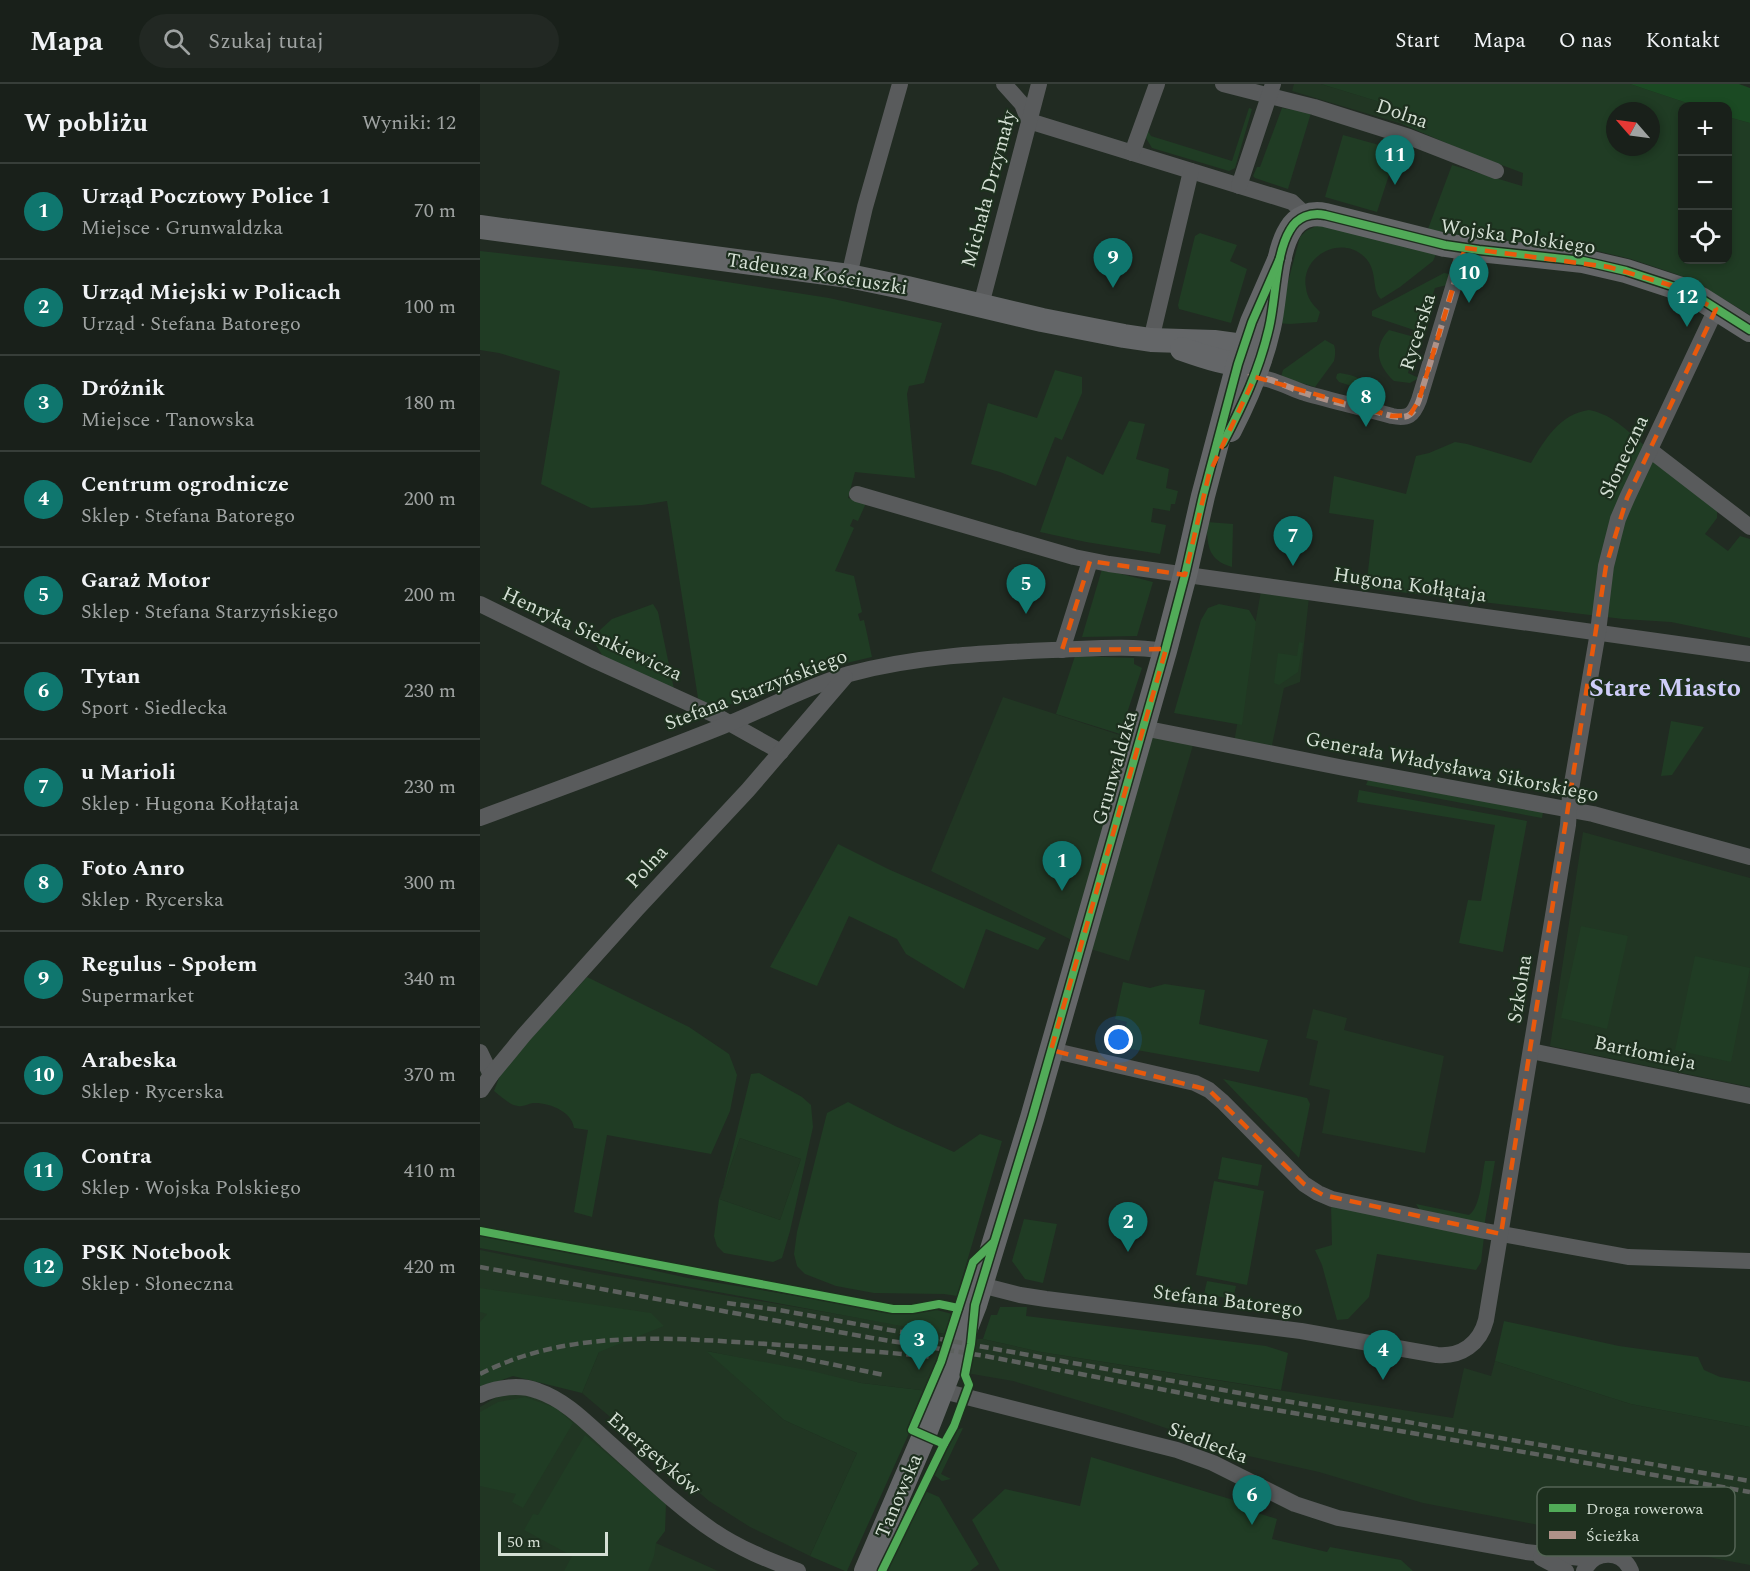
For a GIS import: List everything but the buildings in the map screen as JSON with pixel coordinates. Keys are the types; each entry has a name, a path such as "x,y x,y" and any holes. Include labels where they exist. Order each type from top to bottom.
{"main road":[{"name":"Wojska Polskiego","path":"1307,216 1323,214 1423,240 1465,248 1567,259 1609,267 1670,285 1690,294 1750,330"},
{"name":"Grunwaldzka","path":"1212,465 1244,402 1249,361 1289,231 1296,222 1307,216"},
{"name":"Tadeusza Kościuszki","path":"480,227 849,276 1074,326 1151,339 1201,356 1249,361"},
{"name":"Grunwaldzka","path":"981,1285 1165,651 1230,390 1249,361"},
{"name":"Tanowska","path":"866,1571 943,1391 981,1285"}],"street":[{"path":"849,276 865,207 900,84"},
{"path":"1004,84 1022,104 1029,121 1292,202 1307,216"},
{"name":"Michała Drzymały","path":"981,305 1039,84"},
{"path":"1132,153 1157,84"},
{"name":"Dolna","path":"1223,84 1271,90 1314,107 1408,137 1496,171"},
{"path":"1239,186 1271,90"},
{"path":"1151,339 1191,171"},
{"name":"Rycerska","path":"1249,361 1282,384 1301,392 1392,416 1404,418 1410,415 1416,409 1419,400 1465,248"},
{"name":"Słoneczna","path":"1598,632 1606,566 1627,498 1716,309"},
{"path":"1650,450 1750,527"},
{"name":"Hugona Kołłątaja","path":"857,494 1090,561 1750,654"},
{"path":"1062,650 1090,561"},
{"name":"Henryka Sienkiewicza","path":"480,604 730,723 781,752"},
{"name":"Szkolna","path":"1469,1348 1480,1336 1485,1326 1598,632"},
{"name":"Stefana Starzyńskiego","path":"480,818 730,723 846,675 890,664 977,653 1134,648 1165,651"},
{"name":"Polna","path":"481,1090 490,1075 524,1035 781,752 846,675"},
{"name":"Generała Władysława Sikorskiego","path":"1143,728 1593,814 1750,857"},
{"path":"1051,1050 1195,1083 1209,1090 1304,1184 1337,1200 1501,1234 1628,1257 1750,1261"},
{"name":"Bartłomieja","path":"1531,1051 1750,1096"},
{"path":"480,1052 490,1075"},
{"name":"Stefana Batorego","path":"981,1285 1046,1299 1301,1332 1437,1355 1454,1355 1469,1348"},
{"name":"Energetyków","path":"480,1395 494,1390 523,1387 555,1399 574,1412 711,1529 757,1555 798,1571"},
{"name":"Siedlecka","path":"943,1391 1177,1450 1213,1463 1292,1502 1338,1518 1537,1553"},
{"name":"Siedlecka","path":"1526,1552 1566,1571"},
{"name":"Siedlecka","path":"1559,1556 1576,1558 1593,1556"},
{"path":"1584,1571 1592,1560 1600,1556"},
{"name":"Siedlecka","path":"1616,1556 1628,1566 1646,1571"}],"highlighted area":[{"path":"1465,248 1609,267 1670,285 1716,309 1627,498 1606,566 1501,1234 1323,1195 1304,1184 1209,1090 1051,1050 1166,649 1062,650 1090,561 1185,575 1209,474 1255,377 1392,416 1410,415 1419,400"}],"shaded area":[{"path":"1294,84 1321,84 1407,110 1402,124 1292,91"},
{"path":"1321,84 1630,84 1684,102 1678,102 1678,264 1732,264 1732,118 1750,123 1750,315 1702,286 1676,274 1631,259 1566,246 1494,242 1428,229 1452,165 1522,186 1523,173 1402,124 1406,110"},
{"path":"1630,84 1739,84 1750,88 1750,123 1732,118 1732,102 1684,102"},
{"path":"1249,108 1252,109 1235,168 1229,171 1152,148 1146,138 1146,128 1151,136 1232,161"},
{"path":"1282,108 1311,113 1288,189 1253,176 1257,167 1260,167"},
{"path":"1343,135 1397,150 1377,212 1325,197"},
{"path":"1318,225 1437,252 1433,261 1381,299 1376,290 1371,266 1361,254 1352,249 1331,249 1314,259 1306,277 1308,295 1320,312 1317,322 1277,323 1300,237"},
{"path":"1200,233 1237,245 1230,261 1247,269 1231,323 1179,309 1178,305 1195,236"},
{"path":"480,251 650,270 829,298 942,323 924,383 909,386 907,394 915,478 855,472 848,498 866,503 858,521 853,519 850,526 854,528 835,571 854,576 862,612 858,614 860,621 864,620 872,657 821,669 713,711 698,698 667,501 591,508 541,484 560,371 499,353 480,350"},
{"path":"1444,273 1450,274 1447,285 1435,288 1420,332 1372,316 1372,311"},
{"path":"1389,330 1418,338 1408,373 1419,378 1410,383 1394,381 1381,363 1380,343"},
{"path":"1325,340 1334,345 1334,361 1315,387 1281,377 1283,370"},
{"path":"1055,370 1082,377 1082,393 1062,440 1055,437 1036,486 971,464 988,403 1037,418"},
{"path":"1340,373 1354,376 1366,383 1374,392 1380,406 1373,404 1371,392 1339,382 1336,378"},
{"path":"1589,410 1607,416 1622,426 1717,501 1717,518 1705,534 1728,551 1740,536 1750,539 1750,638 1671,622 1623,619 1366,588 1374,520 1329,513 1334,476 1406,494 1416,456 1455,442 1531,463 1554,429 1579,412"},
{"path":"1129,421 1145,424 1136,459 1169,469 1166,488 1178,491 1175,504 1171,504 1170,511 1153,508 1151,522 1166,525 1160,554 1040,532 1067,456 1103,475"},
{"path":"1207,522 1233,524 1232,567 1218,560 1210,550"},
{"path":"1102,569 1153,582 1137,636 1082,637"},
{"path":"1261,591 1309,597 1300,682 1284,688 1271,750 1234,742"},
{"path":"653,604 658,612 674,689 604,658 596,645 600,630 612,619"},
{"path":"1219,604 1249,610 1256,622 1242,725 1174,713 1201,620 1208,608"},
{"path":"1299,642 1303,643 1298,672 1279,685 1274,683 1278,653 1297,656"},
{"path":"1075,656 1134,658 1134,664 1142,668 1120,734 1056,714"},
{"path":"1003,697 1138,741 1078,943 931,871"},
{"path":"1671,721 1704,727 1672,775 1661,776"},
{"path":"1146,733 1194,742 1129,961 1084,947"},
{"path":"1368,780 1543,812 1542,818 1366,785"},
{"path":"1359,790 1527,821 1503,952 1459,943 1468,900 1481,901 1495,825 1357,802"},
{"path":"1583,832 1750,878 1750,1087 1550,1046"},
{"path":"838,844 888,869 1046,938 1038,950 986,929 964,989 906,954 897,939 849,916 817,986 770,967"},
{"path":"1581,926 1628,936 1607,1029 1561,1018"},
{"path":"1695,956 1750,968 1731,1062 1675,1050"},
{"path":"587,977 689,1027 729,1054 737,1075 730,1111 711,1154 607,1135 592,1217 574,1212 588,1130 574,1128 564,1112 552,1106 539,1103 515,1105 494,1091 502,1070"},
{"path":"1123,982 1150,988 1165,984 1205,990 1199,1024 1268,1040 1259,1072 1120,1047 1127,1022 1115,1019"},
{"path":"1313,1009 1347,1018 1344,1030 1444,1056 1425,1153 1322,1133 1330,1090 1309,1085 1318,1041 1306,1038"},
{"path":"759,1073 802,1097 811,1105 813,1127 782,1258 773,1262 724,1253 717,1246 714,1236 719,1199 780,1220 801,1159 740,1138 723,1188 751,1074"},
{"path":"1223,1079 1307,1098 1310,1104 1299,1158"},
{"path":"848,1102 954,1152 980,1134 1002,1141 957,1296 874,1293 836,1286 805,1274 797,1266 794,1254 797,1232 827,1113"},
{"path":"740,1138 801,1159 780,1220 719,1199"},
{"path":"1222,1157 1262,1165 1258,1186 1218,1179"},
{"path":"1485,1161 1495,1161 1484,1227 1423,1215 1416,1204 1469,1215 1479,1198"},
{"path":"1214,1181 1264,1191 1247,1285 1196,1275"},
{"path":"1331,1205 1484,1237 1481,1262 1476,1270 1377,1254 1369,1297 1348,1319 1337,1320 1322,1265 1315,1250 1332,1245"},
{"path":"1024,1219 1057,1224 1043,1283 1025,1279 1012,1261"},
{"path":"480,1235 518,1241 688,1278 900,1313 933,1309 952,1314 945,1334 480,1248"},
{"path":"480,1250 595,1273 907,1326 967,1339 983,1339 1041,1352 1453,1418 1464,1368 1491,1376 1495,1361 1631,1404 1750,1427 1750,1565 1703,1556 1735,1556 1735,1487 1537,1487 1537,1525 1423,1503 1319,1472 1244,1455 1125,1414 1013,1381 937,1368 928,1391 861,1383 707,1351 784,1420 857,1453 810,1556 750,1527 709,1501 582,1393 599,1352 480,1322"},
{"path":"1207,1281 1236,1286 1233,1299 1204,1294"},
{"path":"480,1288 651,1313 664,1326 599,1352 582,1393 513,1376 480,1388 480,1322 487,1314 480,1312"},
{"path":"1000,1307 1027,1307 1026,1316 1266,1346 1288,1353 1281,1390 1041,1352 983,1339 991,1315 997,1315"},
{"path":"1504,1321 1619,1346 1698,1357 1704,1370 1720,1377 1750,1382 1750,1427 1631,1404 1495,1361"},
{"path":"706,1351 812,1371 861,1383 928,1391 847,1571 810,1556 857,1453 784,1420"},
{"path":"500,1395 535,1395 559,1406 666,1504 656,1543 718,1571 480,1571 480,1407"},
{"path":"525,1397 556,1408 573,1423 523,1508 512,1502 516,1494 480,1486 480,1412 498,1402"},
{"path":"963,1428 941,1474 951,1479 942,1481 933,1474 954,1430"},
{"path":"585,1435 666,1504 665,1531 656,1543 648,1571 564,1571 572,1556 524,1530 533,1514 538,1515"},
{"path":"1091,1457 1240,1502 1239,1507 1277,1519 1272,1539 1327,1552 1330,1547 1401,1560 1413,1571 1000,1571 972,1520 1005,1489 1080,1506"},
{"path":"925,1491 939,1497 979,1564 970,1571 887,1571"}],"railway":[{"path":"480,1267 872,1338 985,1356 1229,1402 1722,1487"},
{"path":"727,1303 779,1310 1245,1394 1750,1481"},
{"path":"480,1374 514,1359 549,1349 621,1340 695,1340 932,1357"},
{"path":"767,1351 884,1375"},
{"path":"1735,1489 1750,1492"}],"marked path":[{"path":"1248,377 1268,379 1312,396 1392,416 1409,415 1419,400 1465,248"}],"cycle path":[{"path":"1223,443 1244,401 1260,359 1269,328 1285,240 1296,222 1310,215 1325,215 1445,245 1583,261 1626,271 1681,289 1750,330"},
{"path":"882,1571 954,1426 969,1385 965,1375 975,1305 1032,1118 1165,651 1238,364 1252,322 1280,258"},
{"path":"480,1231 893,1309 912,1309 939,1304 958,1308"},
{"path":"944,1444 912,1430 941,1362 973,1262 993,1243"}],"place":[{"name":"Contra","path":"1395,185"},
{"name":"Regulus - Społem","path":"1113,288"},
{"name":"Arabeska","path":"1469,303"},
{"name":"PSK Notebook","path":"1687,327"},
{"name":"Foto Anro","path":"1366,427"},
{"name":"u Marioli","path":"1293,566"},
{"name":"Garaż Motor","path":"1026,614"},
{"name":"Urząd Pocztowy Police 1","path":"1062,891"},
{"name":"Urząd Miejski w Policach","path":"1128,1252"},
{"name":"Dróżnik","path":"919,1370"},
{"name":"Centrum ogrodnicze","path":"1383,1380"},
{"name":"Tytan","path":"1252,1525"}],"district":[{"name":"Stare Miasto","path":"1665,688"}]}
